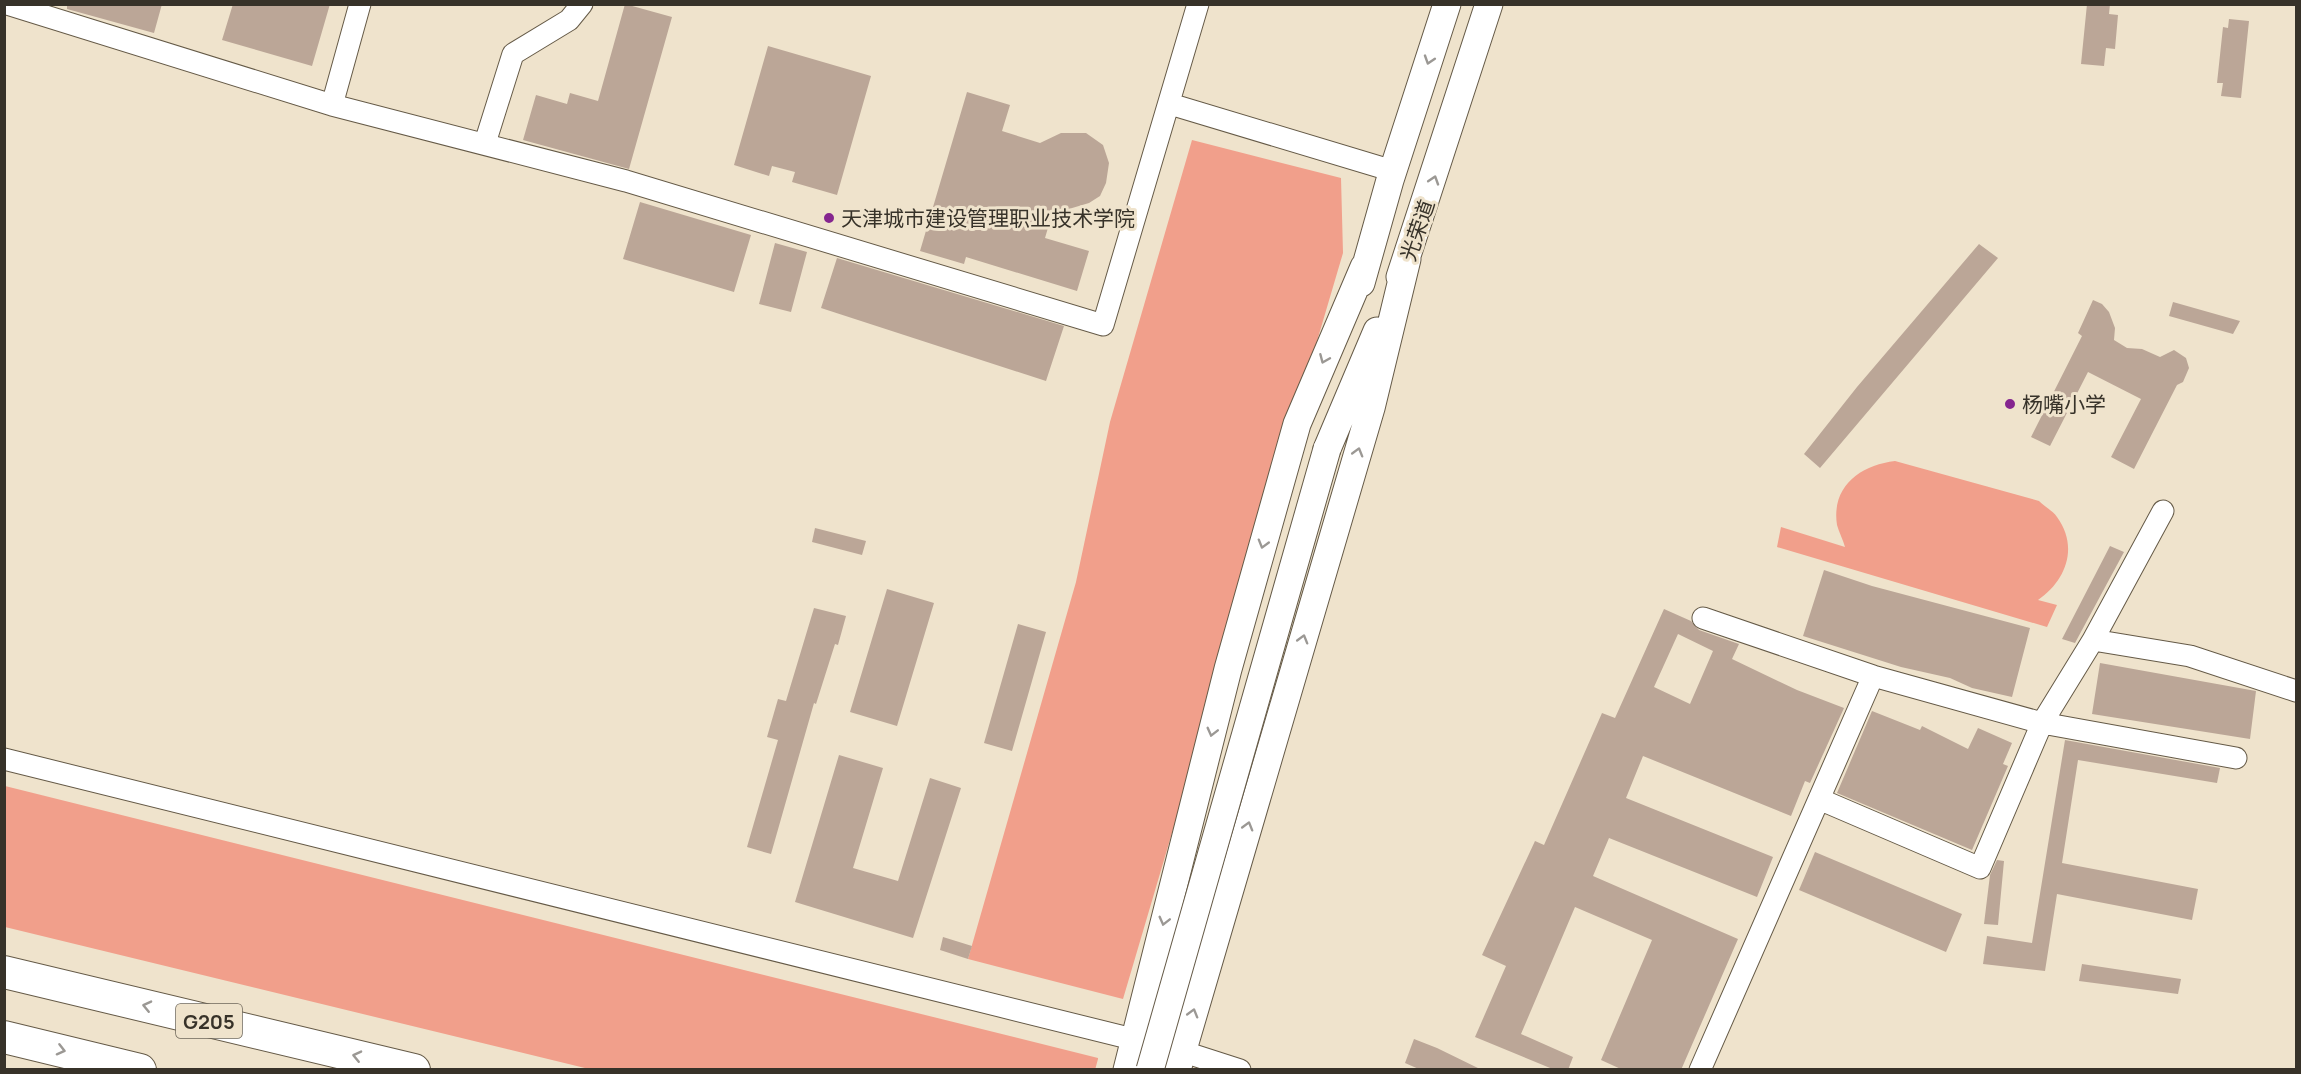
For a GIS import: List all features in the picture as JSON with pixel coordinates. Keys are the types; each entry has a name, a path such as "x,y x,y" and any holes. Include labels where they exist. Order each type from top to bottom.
{"highway":[{"name":"G205","path":"4,972 414,1070"},
{"path":"4,1037 140,1070"}],"main road":[{"name":"光荣道","path":"1364,267 1447,4"},
{"name":"光荣道","path":"1327,449 1407,260 1489,4"},
{"path":"1179,1060 1371,408 1407,260"},
{"path":"1150,1070 1327,449 1364,267"},
{"path":"1127,1070 1228,669 1297,424 1364,267"}],"street":[{"path":"8,4 332,105 626,181 1103,325 1198,4"},
{"path":"332,105 360,4"},
{"path":"484,143 513,54 569,20 582,4"},
{"path":"1170,104 1393,171"},
{"path":"1819,799 1980,868 2042,723 2093,640 2163,511"},
{"path":"1703,618 1873,676 2042,723 2235,758"},
{"path":"2093,640 2190,656 2296,691"},
{"path":"1700,1070 1873,676"},
{"path":"4,759 1134,1040 1179,1060 1240,1070"}],"shaded area":[{"path":"1192,140 1341,178 1343,253 1123,999 968,959 1076,582 1110,422"},
{"path":"1895,461 2039,501 2055,515 2064,528 2068,551 2066,563 2056,583 2038,600 2057,605 2047,627 1777,547 1781,527 1845,547 1837,525 1836,511 1844,489 1860,473 1882,463"},
{"path":"5,786 1098,1059 1095,1070 589,1069 5,927"}],"building":[{"path":"67,4 162,4 154,33 67,9"},
{"path":"233,4 330,4 312,66 222,40"},
{"path":"625,4 672,17 629,169 523,140 536,95 567,104 570,93 598,101"},
{"path":"2087,4 2110,4 2109,14 2118,15 2115,49 2106,48 2104,66 2081,64"},
{"path":"2229,19 2249,21 2241,98 2221,96 2223,83 2217,83 2223,27 2228,28"},
{"path":"768,46 871,76 837,195 792,182 795,172 772,166 769,176 734,165"},
{"path":"967,92 1010,105 1002,131 1040,143 1061,133 1086,133 1103,145 1109,163 1106,183 1100,196 1089,203 1052,214 1045,238 1089,251 1077,291 966,257 964,264 920,251"},
{"path":"640,202 751,235 734,292 623,259"},
{"path":"775,243 807,252 791,312 759,304"},
{"path":"1979,244 1998,258 1820,468 1804,454 1857,387"},
{"path":"837,258 1064,326 1046,381 821,308"},
{"path":"2093,300 2102,304 2109,312 2115,328 2114,340 2127,348 2142,349 2160,357 2174,350 2186,358 2189,368 2183,382 2177,385 2134,469 2111,457 2141,399 2088,372 2050,446 2031,437 2082,336 2078,333"},
{"path":"2173,302 2240,321 2233,334 2169,316"},
{"path":"815,528 866,541 862,555 812,542"},
{"path":"2110,546 2124,552 2075,643 2062,639"},
{"path":"1824,570 1872,586 2030,628 2012,697 1972,688 1950,678 1901,667 1803,636"},
{"path":"887,589 934,603 897,726 850,712"},
{"path":"814,608 846,616 838,645 835,644 816,704 814,703 771,854 747,847 778,740 767,737 778,699 786,701"},
{"path":"1664,609 1691,621 1699,630 1739,644 1732,659 1797,690 1844,708 1810,783 1805,781 1791,816 1643,756 1626,798 1773,857 1757,897 1609,838 1593,876 1738,939 1681,1070 1623,1070 1601,1060 1652,940 1575,907 1521,1034 1573,1057 1568,1070 1555,1070 1475,1037 1506,966 1482,955 1535,841 1544,845 1602,713 1615,718","holes":["1678,634 1713,651 1690,704 1654,687"]},
{"path":"1018,624 1046,632 1012,751 984,743"},
{"path":"2100,663 2256,691 2250,739 2092,714"},
{"path":"1872,711 1920,730 1922,726 1968,749 1978,728 2012,743 2003,764 2008,766 1972,850 1837,793"},
{"path":"2065,740 2220,768 2217,783 2078,760 2062,863 2198,889 2192,920 2057,894 2045,971 1983,964 1987,936 2032,943"},
{"path":"839,755 883,768 853,868 898,881 930,778 961,788 913,938 795,902"},
{"path":"1815,852 1962,914 1946,952 1799,890"},
{"path":"1997,860 2004,861 1998,925 1984,924 1990,875"},
{"path":"943,937 972,946 968,959 940,950"},
{"path":"2082,964 2181,979 2178,994 2079,981"},
{"path":"1414,1039 1482,1070 1421,1070 1405,1063"}],"place":[{"name":"天津城市建设管理职业技术学院","path":"829,218"},
{"name":"杨嘴小学","path":"2010,404"}]}
